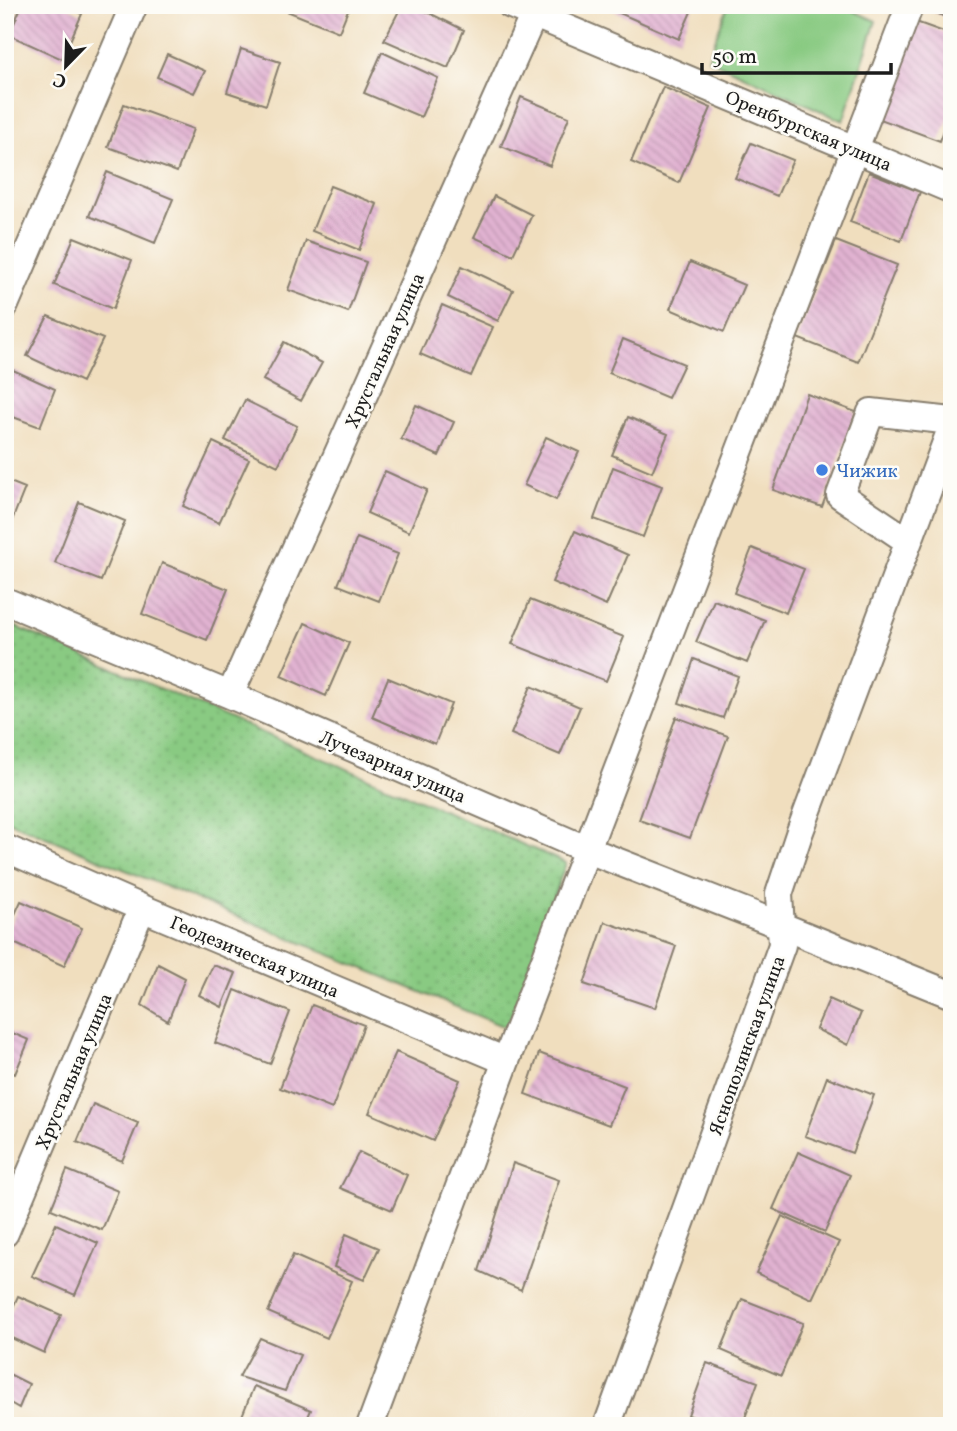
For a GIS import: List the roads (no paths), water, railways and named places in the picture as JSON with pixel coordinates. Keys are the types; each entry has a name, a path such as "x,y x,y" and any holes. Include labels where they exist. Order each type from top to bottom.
{"street":[{"path":"5,305 134,5"},
{"path":"370,1426 506,1061 910,5"},
{"name":"Оренбургская улица","path":"527,8 952,190"},
{"name":"Хрустальная улица","path":"230,695 527,8"},
{"path":"908,541 840,495 871,412 952,424"},
{"name":"Яснополянская улица","path":"607,1426 782,945 779,894 799,834 952,424"},
{"name":"Лучезарная улица","path":"5,601 588,850 952,995"},
{"name":"Геодезическая улица","path":"5,848 506,1061"},
{"name":"Хрустальная улица","path":"5,1233 142,908"}],"place":[{"name":"Чижик","path":"822,470"}]}
